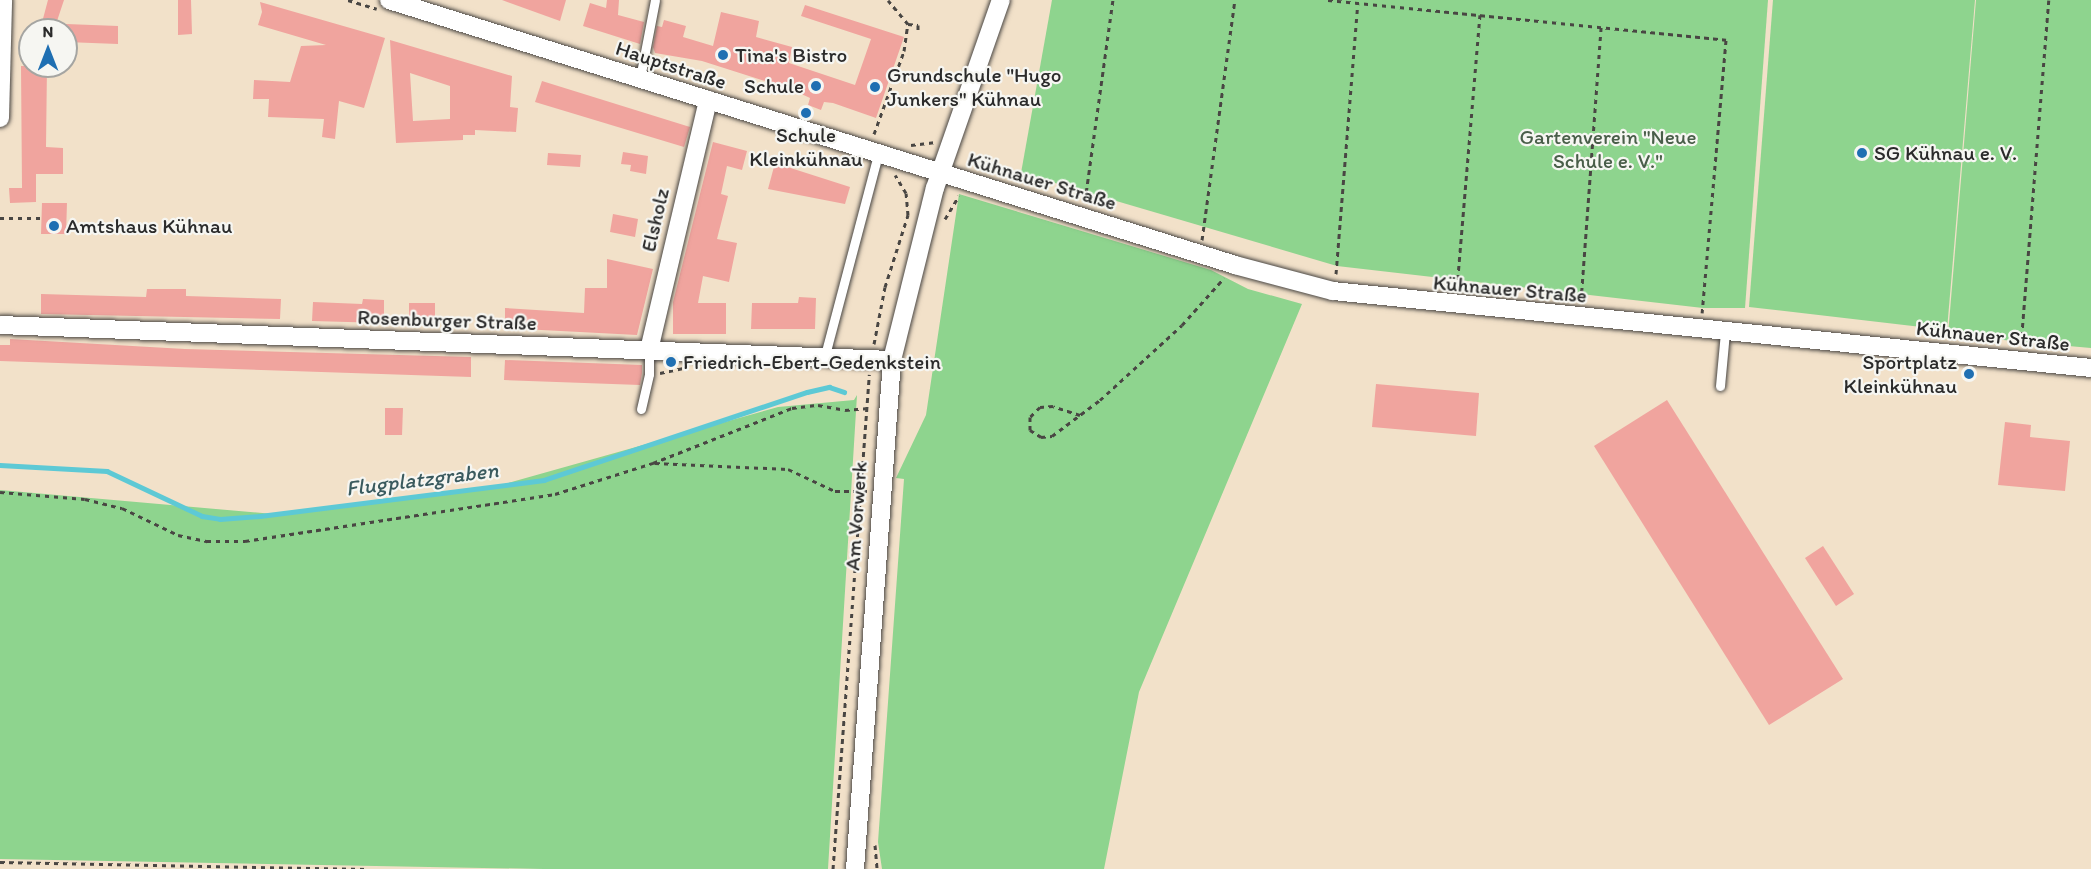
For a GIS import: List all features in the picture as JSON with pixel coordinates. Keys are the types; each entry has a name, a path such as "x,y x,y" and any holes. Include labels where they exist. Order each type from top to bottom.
{"street":[{"path":"0,118 3,0"},
{"name":"Hauptstraße","path":"389,0 708,100 876,145 940,173"},
{"name":"Am Vorwerk","path":"855,869 880,492 892,360 906,293 940,173 1001,0"},
{"name":"Elsholz","path":"649,350 708,100"},
{"name":"Kühnauer Straße","path":"940,173 1235,265 1333,291 1456,306 2091,368"},
{"name":"Rosenburger Straße","path":"0,326 825,355 892,360"}],"lane":[{"path":"640,78 655,0"},
{"path":"825,355 876,145"},
{"path":"1720,386 1725,332"},
{"path":"641,409 649,374 649,350"}],"path":[{"path":"888,0 908,24 918,25 918,33"},
{"path":"1080,217 1113,0"},
{"path":"1200,254 1235,0"},
{"path":"1328,0 1726,40 1700,330"},
{"path":"2019,361 2049,0"},
{"path":"1333,291 1358,3"},
{"path":"1456,306 1480,15"},
{"path":"876,145 904,51 908,24"},
{"path":"1580,318 1601,26"},
{"path":"833,869 866,408 872,357 885,287 908,215 906,194 894,174"},
{"path":"940,227 967,182"},
{"path":"0,218 41,218"},
{"path":"1080,415 1053,406 1040,407 1030,417 1030,430 1041,437 1052,436 1080,415 1182,325 1235,265"},
{"path":"0,492 85,499 122,508 178,535 207,540 246,541 508,503 588,486 792,408 818,405 845,410 866,408"},
{"path":"653,463 788,469 835,491 880,492"},
{"path":"874,836 877,869"},
{"path":"0,862 369,869"},
{"path":"134,869 135,864"}],"green space":[{"name":"Gartenverein \"Neue Schule e. V.\"","path":"1052,0 1768,0 1745,308 1703,308 1337,266 1021,173"},
{"name":"SG Kühnau e. V.","path":"1773,0 1975,0 1947,330 1749,307"},
{"path":"1976,0 2091,0 2091,348 1948,335"},
{"path":"959,194 1211,270 1248,289 1302,304 1139,692 1104,869 882,869 878,842 904,479 896,478 926,415"},
{"path":"857,395 828,869 544,869 0,859 0,490 284,515 494,487 778,407 854,400"}],"building":[{"path":"48,0 64,0 58,18 43,18"},
{"path":"178,0 191,0 192,34 178,35"},
{"path":"502,0 566,0 560,21"},
{"path":"607,0 619,0 618,15 644,22 640,44 583,26 590,3 606,8"},
{"path":"260,2 385,38 364,108 339,101 335,139 322,137 324,119 268,117 269,99 253,99 254,80 290,82 301,46 326,45 258,25 262,12"},
{"path":"805,5 904,37 876,118 833,103 824,102 821,110 808,105 810,98 793,90 702,61 655,53 653,47 657,26 662,27 664,20 686,26 683,37 713,46 721,12 759,21 756,37 792,47 789,63 855,85 871,39 801,16"},
{"path":"78,24 118,26 118,44 78,42"},
{"path":"390,40 512,76 510,107 518,108 516,132 475,130 475,135 463,135 463,140 396,143","holes":["410,73 450,86 450,119 413,121"]},
{"path":"21,78 47,78 46,147 63,148 63,174 36,174 36,202 10,203 9,188 22,188"},
{"path":"542,81 690,127 684,147 535,102"},
{"path":"713,142 747,151 742,170 727,166 721,194 728,196 717,239 737,243 729,282 703,276 698,303 726,303 726,334 673,334 673,302"},
{"path":"623,152 648,156 646,174 630,171 631,165 621,164"},
{"path":"548,153 581,155 580,167 547,165"},
{"path":"775,163 850,187 845,204 768,189"},
{"name":"Amtshaus Kühnau","path":"42,203 67,203 66,234 41,234"},
{"path":"613,214 638,219 635,237 610,232"},
{"path":"607,259 653,269 637,335 505,328 505,308 584,313 585,288 607,288"},
{"path":"147,289 186,289 186,296 281,299 280,319 41,314 41,294 146,297"},
{"path":"799,297 816,298 815,329 751,329 752,303 798,303"},
{"path":"363,299 384,300 384,323 312,321 313,302 362,304"},
{"path":"409,303 435,303 435,324 409,324"},
{"path":"10,339 185,349 471,357 471,377 0,361 0,345 10,345"},
{"path":"505,360 642,365 642,373 640,385 504,380"},
{"path":"1376,384 1479,393 1476,436 1372,427"},
{"path":"1667,400 1843,679 1769,725 1594,446"},
{"path":"385,408 403,408 402,435 385,435"},
{"path":"2005,422 2031,425 2030,437 2070,441 2065,491 1998,485"},
{"path":"1823,546 1854,594 1836,606 1805,558"}],"waterway":[{"name":"Flugplatzgraben","path":"0,465 107,471 202,516 220,519 260,516 544,480 807,392 829,387 844,392"}],"place":[{"name":"Tina's Bistro","path":"723,55"},
{"name":"Schule","path":"816,86"},
{"name":"Grundschule \"Hugo Junkers\" Kühnau","path":"875,87"},
{"name":"Schule Kleinkühnau","path":"806,113"},
{"name":"SG Kühnau e. V.","path":"1862,153"},
{"name":"Amtshaus Kühnau","path":"54,226"},
{"name":"Friedrich-Ebert-Gedenkstein","path":"671,362"},
{"name":"Sportplatz Kleinkühnau","path":"1969,374"}]}
